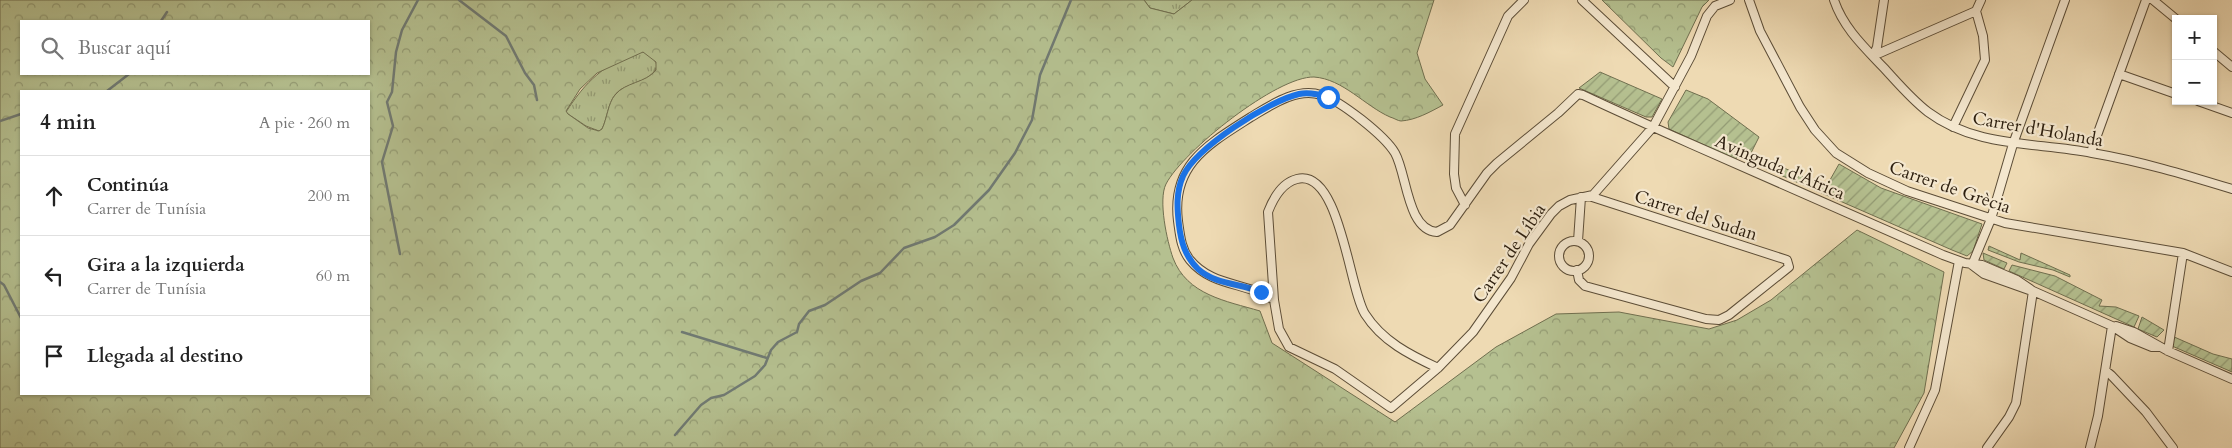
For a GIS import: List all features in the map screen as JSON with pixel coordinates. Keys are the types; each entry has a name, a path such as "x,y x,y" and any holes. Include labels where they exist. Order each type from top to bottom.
{"street":[{"path":"1274,300 1253,288 1214,279 1194,264 1185,252 1181,240 1177,198 1183,176 1204,149 1214,140 1278,102 1304,94 1317,94 1328,97 1342,105 1380,136 1394,152 1416,217 1422,227 1437,232 1445,229 1465,205 1456,188 1454,174 1455,134 1508,16 1524,0"},
{"path":"1582,0 1675,87"},
{"name":"Carrer de Líbia","path":"1274,300 1279,330 1289,347 1335,369 1390,408 1438,368 1473,332 1511,278 1529,244 1551,214 1559,206 1593,194 1653,127 1691,56 1706,16 1714,6 1730,0"},
{"name":"Carrer de Grècia","path":"1749,0 1760,31 1800,107 1815,130 1836,153 1868,174 1906,191 1990,219 2018,226 2183,253 2232,272"},
{"name":"Carrer d'Holanda","path":"1834,0 1846,25 1872,56 1916,102 1928,112 1953,127 2014,144 2091,152 2232,189"},
{"path":"1872,56 1877,47 1884,0"},
{"path":"1953,127 1985,60 1983,36 1976,11 1981,0"},
{"path":"1972,265 1990,219 2014,144 2065,0"},
{"path":"2091,152 2146,0"},
{"path":"2153,0 2172,16"},
{"path":"1872,56 1976,11"},
{"path":"2217,54 2232,67"},
{"path":"2119,74 2172,93"},
{"name":"Avinguda d'Àfrica","path":"1465,205 1497,163 1578,94 1959,261 1972,265 1984,274 2022,289 2033,291 2112,326 2130,338 2152,347 2164,349 2232,379"},
{"path":"2209,105 2232,113"},
{"path":"1274,300 1268,212 1271,202 1284,186 1292,181 1306,179 1318,185 1331,203 1358,299 1366,316 1381,333 1402,350 1438,368"},
{"path":"1578,241 1585,197"},
{"name":"Carrer del Sudan","path":"1578,270 1579,280 1585,286 1593,289 1706,319 1719,320 1741,307 1789,267 1786,260 1585,197"},
{"path":"1572,241 1578,241 1587,248 1589,253 1587,264 1578,270 1566,268 1559,258 1562,247 1572,241"},
{"path":"2164,349 2183,253"},
{"path":"1909,448 1932,399 1959,261"},
{"path":"1987,448 2009,417 2016,403 2033,291"},
{"path":"2090,448 2106,372 2112,326"},
{"path":"2106,372 2146,412 2173,448"}],"green space":[{"path":"0,0 1144,0 1150,8 1174,14 1192,0 1434,0 1417,53 1425,79 1443,105 1428,113 1400,121 1381,112 1335,83 1314,77 1298,80 1255,102 1232,118 1191,153 1176,170 1166,184 1164,191 1164,221 1173,258 1179,270 1188,280 1209,295 1260,311 1272,343 1395,422 1496,347 1556,314 1619,312 1709,329 1737,320 1771,300 1857,230 1944,272 1924,393 1894,448 0,448","holes":["643,52 656,62 656,70 647,78 624,87 615,95 602,129 599,131 588,128 568,114 566,111 580,89 597,73"]},
{"path":"1144,0 1192,0 1174,14 1150,8"},
{"path":"1602,0 1709,0 1702,7 1673,67 1661,58"},
{"path":"639,52 645,53 652,58 657,65 655,70 647,78 616,93 602,129 599,131 586,126 566,112 581,91 597,75 616,62"},
{"path":"1600,72 1662,99 1652,117 1646,117 1579,88"},
{"path":"1686,90 1708,99 1759,137 1751,153 1826,187 1839,164 1881,188 1982,224 1973,251 1967,256 1952,250 1737,156 1736,159 1669,129 1668,122"},
{"path":"1989,246 2020,260 2021,253 2070,275 2070,277 2053,270 2019,262 1988,250"},
{"path":"1983,253 2007,263 2004,269 1984,260"},
{"path":"2012,265 2055,276 2102,300 2099,306 2116,307 2139,316 2134,327 2009,271"},
{"path":"2142,317 2164,330 2157,337 2138,329"},
{"path":"2172,336 2213,354 2232,359 2232,372 2172,346"}],"waterway":[{"path":"400,254 382,162 393,126 387,102 392,92 396,52 402,30 418,0"},
{"path":"459,0 506,36 525,73 534,85 537,100"},
{"path":"675,435 701,405 711,398 724,395 755,376 765,365 771,350 778,342 797,332 799,324 809,311 825,305 861,281 880,273 904,248 935,237 954,225 989,190 1015,153 1032,120 1040,75 1071,0"},
{"path":"162,20 167,12"},
{"path":"108,90 128,75"},
{"path":"0,121 20,114"},
{"path":"0,282 4,285 20,316"},
{"path":"682,332 767,358"}],"route":[{"path":"1261,292 1253,288 1214,279 1198,269 1190,260 1181,240 1177,212 1180,184 1188,167 1214,140 1263,110 1298,94 1312,93 1328,97"}]}
